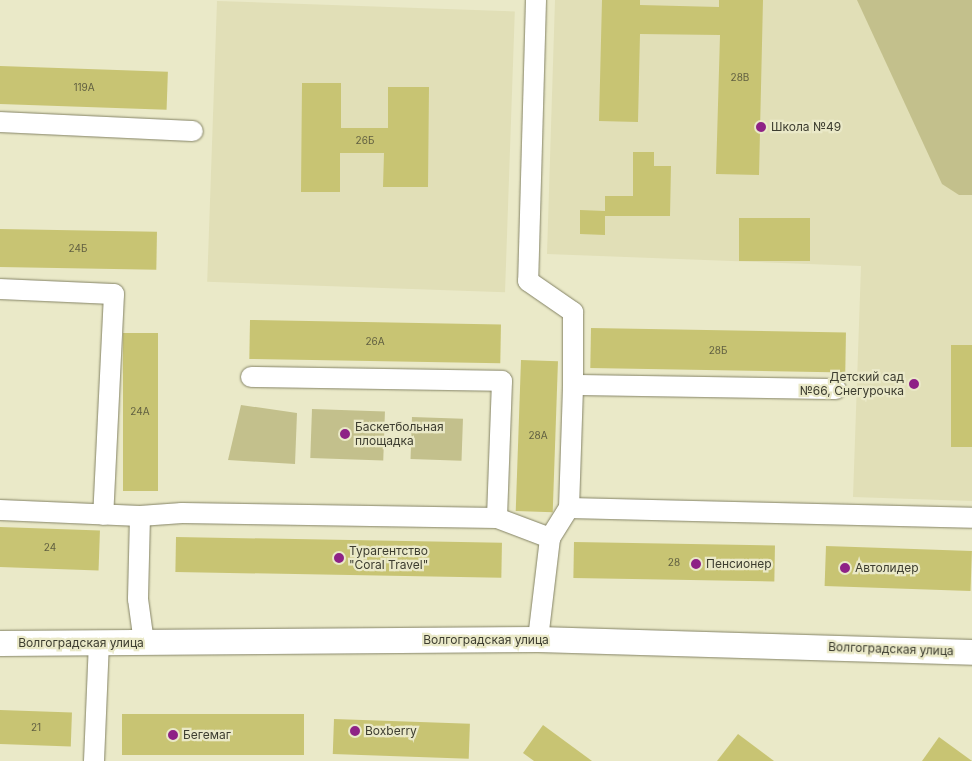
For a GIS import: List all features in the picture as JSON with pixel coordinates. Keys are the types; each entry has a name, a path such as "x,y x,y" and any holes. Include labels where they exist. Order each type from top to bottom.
{"main road":[{"name":"Волгоградская улица","path":"0,643 538,639 972,652"}],"lane":[{"path":"536,0 528,281 573,312 569,508 550,538 538,639"},
{"path":"0,122 194,131"},
{"path":"0,289 114,294 103,515"},
{"path":"251,377 502,381 497,518"},
{"path":"573,385 836,389"},
{"path":"569,508 972,518"},
{"path":"0,510 140,516 182,513 497,518 550,538"},
{"path":"140,516 138,598 144,643"},
{"path":"94,761 99,643"}],"shaded area":[{"name":"Школа №49","path":"555,0 972,0 972,501 853,497 861,266 547,254"},
{"path":"857,0 972,0 972,195 959,195 942,184"},
{"path":"217,1 515,11 505,292 207,282"},
{"path":"241,405 297,413 295,464 228,460"},
{"name":"Баскетбольная площадка","path":"312,409 385,412 383,461 310,458"},
{"path":"412,417 463,419 462,461 411,459"}],"building":[{"path":"602,0 640,0 640,5 719,7 719,0 763,0 759,175 716,174 720,35 640,34 638,122 599,121"},
{"path":"0,66 168,72 167,110 0,104"},
{"path":"302,83 341,83 341,128 388,128 388,87 429,87 428,187 383,187 384,153 340,153 340,192 301,192"},
{"path":"633,152 654,152 654,166 671,166 670,216 605,216 605,235 580,234 580,210 605,211 605,196 633,196"},
{"path":"739,218 810,218 810,261 739,261"},
{"path":"0,229 157,232 156,270 0,267"},
{"path":"250,320 501,324 500,363 249,359"},
{"path":"591,328 846,332 845,372 590,368"},
{"path":"123,333 158,333 158,491 123,491"},
{"path":"951,345 972,345 972,447 951,447"},
{"path":"521,360 558,361 553,512 516,511"},
{"path":"0,527 100,530 99,570 0,567"},
{"name":"Турагентство \"Coral Travel\"","path":"176,537 502,543 501,578 175,572"},
{"path":"574,542 775,546 774,582 573,578"},
{"path":"826,546 972,551 971,591 825,586"},
{"path":"0,710 72,713 71,746 0,744"},
{"path":"122,714 304,714 304,755 122,755"},
{"path":"334,719 470,724 469,759 333,754"},
{"path":"543,725 592,761 534,761 523,753"},
{"path":"738,734 774,761 717,761"},
{"path":"939,737 972,761 922,761"}],"place":[{"name":"Школа №49","path":"761,127"},
{"name":"Детский сад №66, Снегурочка","path":"914,384"},
{"name":"Баскетбольная площадка","path":"345,434"},
{"name":"Турагентство \"Coral Travel\"","path":"339,558"},
{"name":"Пенсионер","path":"696,564"},
{"name":"Автолидер","path":"845,568"},
{"name":"Boxberry","path":"355,731"},
{"name":"Бегемаг","path":"173,735"}]}
